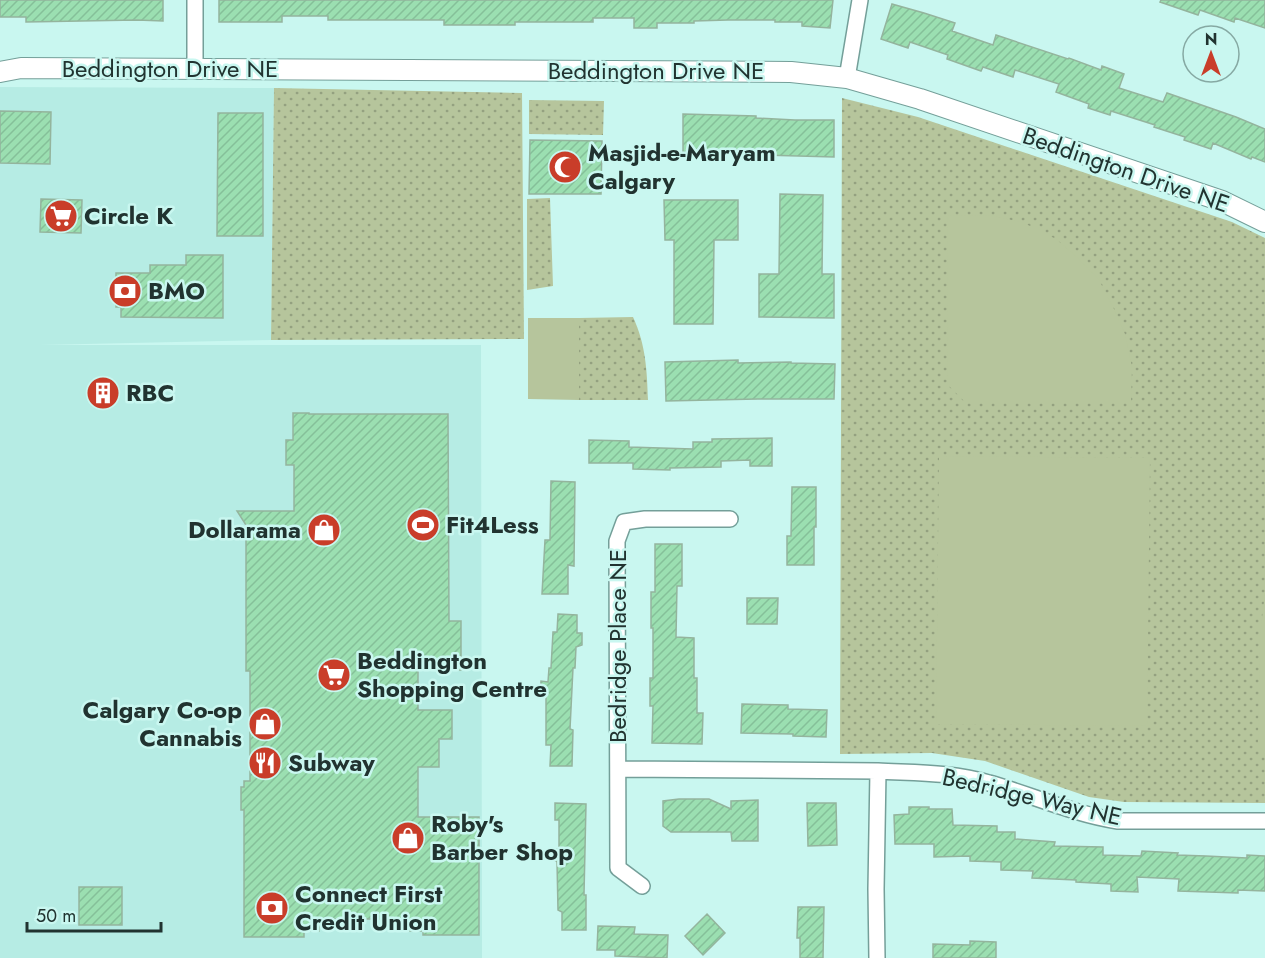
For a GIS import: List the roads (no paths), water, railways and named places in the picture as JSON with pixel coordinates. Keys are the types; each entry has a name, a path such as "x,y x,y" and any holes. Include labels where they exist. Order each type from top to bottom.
{"street":[{"path":"195,0 195,69"},
{"path":"847,78 860,0"},
{"name":"Beddington Drive NE","path":"0,63 21,68"},
{"name":"Beddington Drive NE","path":"0,72 21,68 791,72 847,78 920,99 1222,201 1265,222"},
{"name":"Bedridge Place NE","path":"642,886 618,868 617,541 624,522 645,519 730,519"},
{"name":"Bedridge Place NE","path":"618,769 878,771"},
{"path":"877,958 878,771"},
{"name":"Bedridge Way NE","path":"878,771 953,775 988,782 1096,818 1118,821 1265,821"}],"place":[{"name":"Masjid-e-Maryam Calgary","path":"565,167"},
{"name":"Circle K","path":"61,216"},
{"name":"BMO","path":"125,291"},
{"name":"RBC","path":"103,393"},
{"name":"Fit4Less","path":"423,525"},
{"name":"Dollarama","path":"324,530"},
{"name":"Beddington Shopping Centre","path":"334,675"},
{"name":"Calgary Co-op Cannabis","path":"265,724"},
{"name":"Subway","path":"265,763"},
{"name":"Roby's Barber Shop","path":"408,838"},
{"name":"Connect First Credit Union","path":"272,908"}]}
